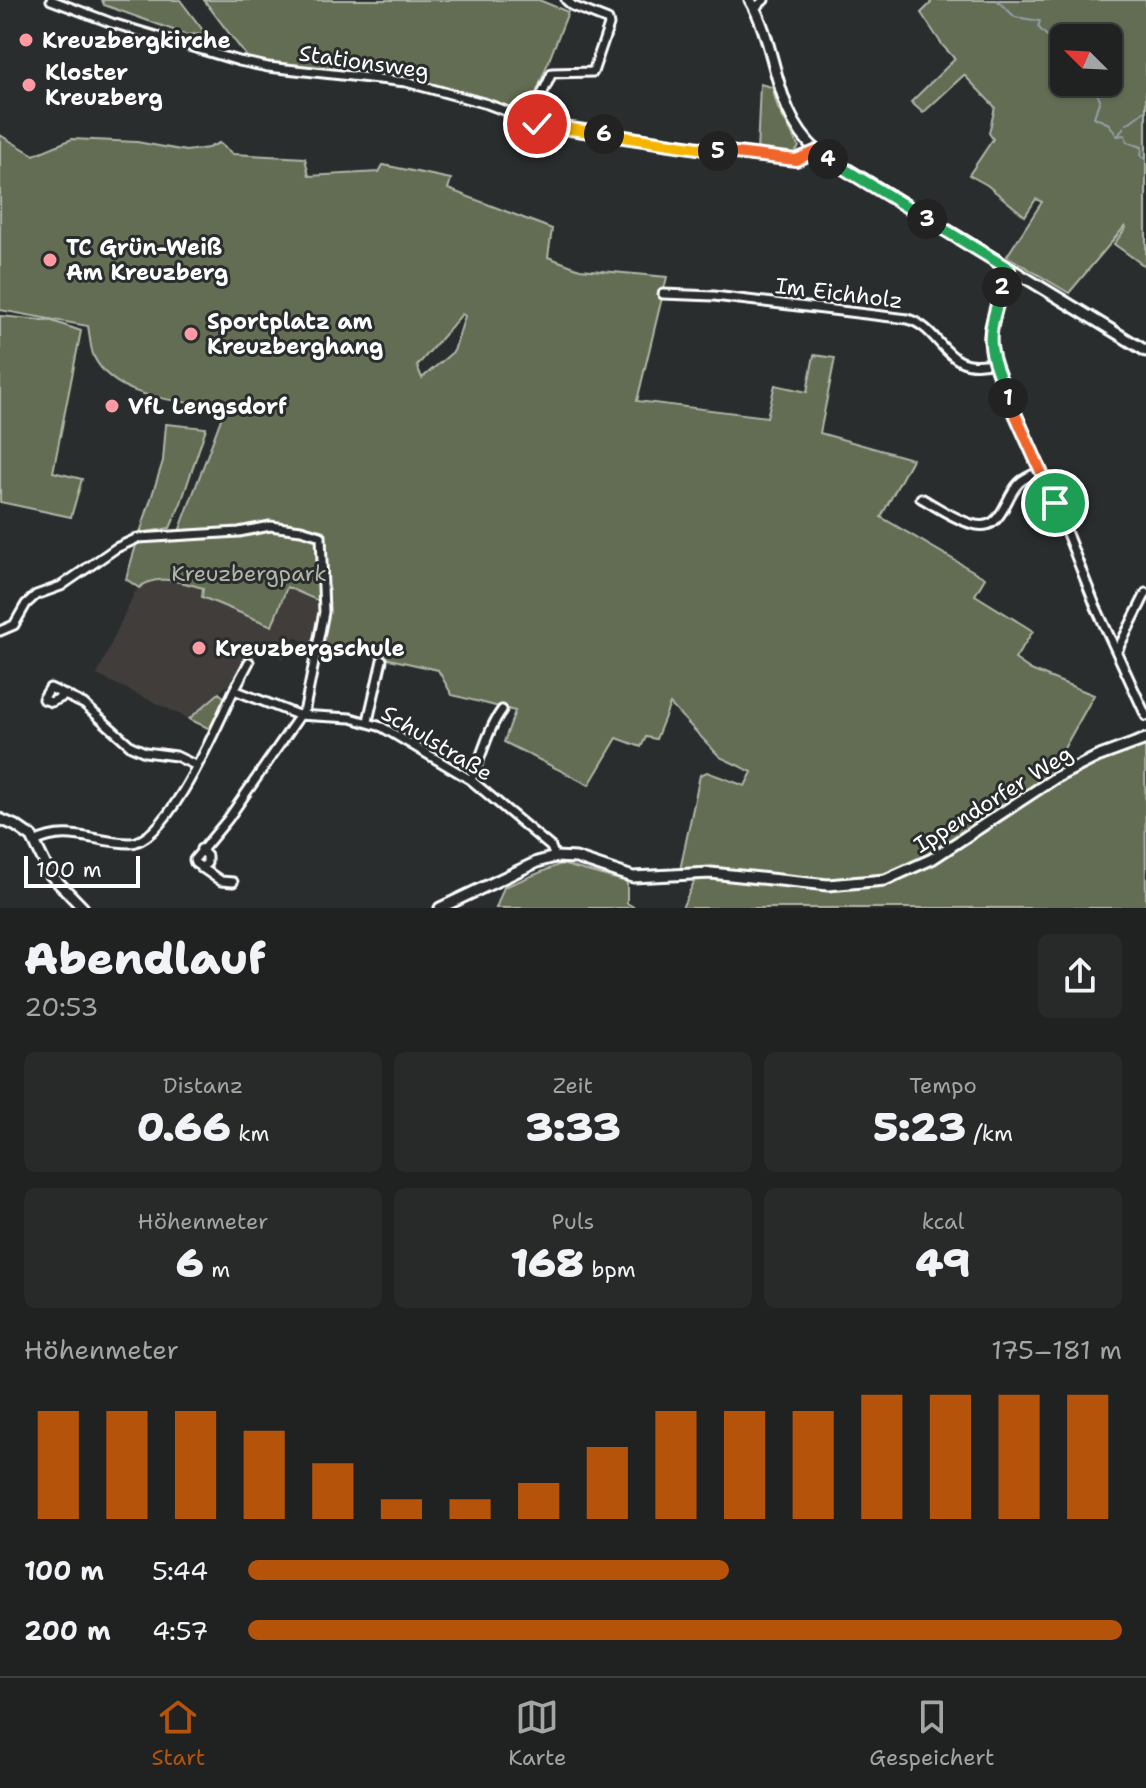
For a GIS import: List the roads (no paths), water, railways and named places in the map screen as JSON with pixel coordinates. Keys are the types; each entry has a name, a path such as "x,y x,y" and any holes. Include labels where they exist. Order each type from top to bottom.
{"street":[{"name":"Stationsweg","path":"51,0 142,33 239,61 406,82 487,104 546,126 796,160 817,151"},
{"path":"530,120 549,74 593,72 609,25 608,20 573,6 566,0"},
{"path":"764,0 753,4 789,115 796,128 817,151 1146,351"},
{"path":"1009,269 990,328 994,362 1146,716"},
{"name":"Im Eichholz","path":"663,294 714,296 908,319 920,324 956,360 976,365 994,362"},
{"path":"921,498 968,523 985,525 994,522 1001,514 1018,484 1041,471"},
{"path":"0,631 14,625 26,604 36,595 61,586 116,548 138,538 239,532 270,526 321,536 324,612 305,708 228,819 194,860 221,881 233,882"},
{"path":"1117,651 1146,593"},
{"path":"368,721 382,660"},
{"path":"35,842 60,833 113,841 138,842 144,839 174,806 249,662"},
{"name":"Schulstraße","path":"234,690 298,715 368,721 471,780 551,847 555,857"},
{"path":"67,695 84,704 131,746 145,752 176,756 197,766"},
{"path":"471,780 484,752 490,729 502,710"},
{"name":"Ippendorfer Weg","path":"555,857 576,858 633,877 711,873 828,885 870,883 921,866 1055,778 1097,757 1146,739"},
{"path":"0,819 22,830 35,842 50,874 83,908"},
{"path":"440,908 537,862 555,857"}],"waterway":[{"path":"997,0 1015,17 1040,21 1038,27 1050,37"},
{"path":"1098,96 1100,99 1094,117 1109,124 1117,136 1125,135 1127,142 1142,147 1141,156 1146,160"},
{"path":"1127,124 1146,110"},
{"path":"1118,136 1124,127"}],"place":[{"name":"Kreuzbergkirche","path":"26,40"},
{"name":"Kloster Kreuzberg","path":"29,85"},
{"name":"TC Grün-Weiß Am Kreuzberg","path":"50,260"},
{"name":"Sportplatz am Kreuzberghang","path":"191,334"},
{"name":"VfL Lengsdorf","path":"112,406"},
{"name":"Kreuzbergschule","path":"199,648"}],"park label":[{"name":"Kreuzbergpark","path":"249,573"}]}
